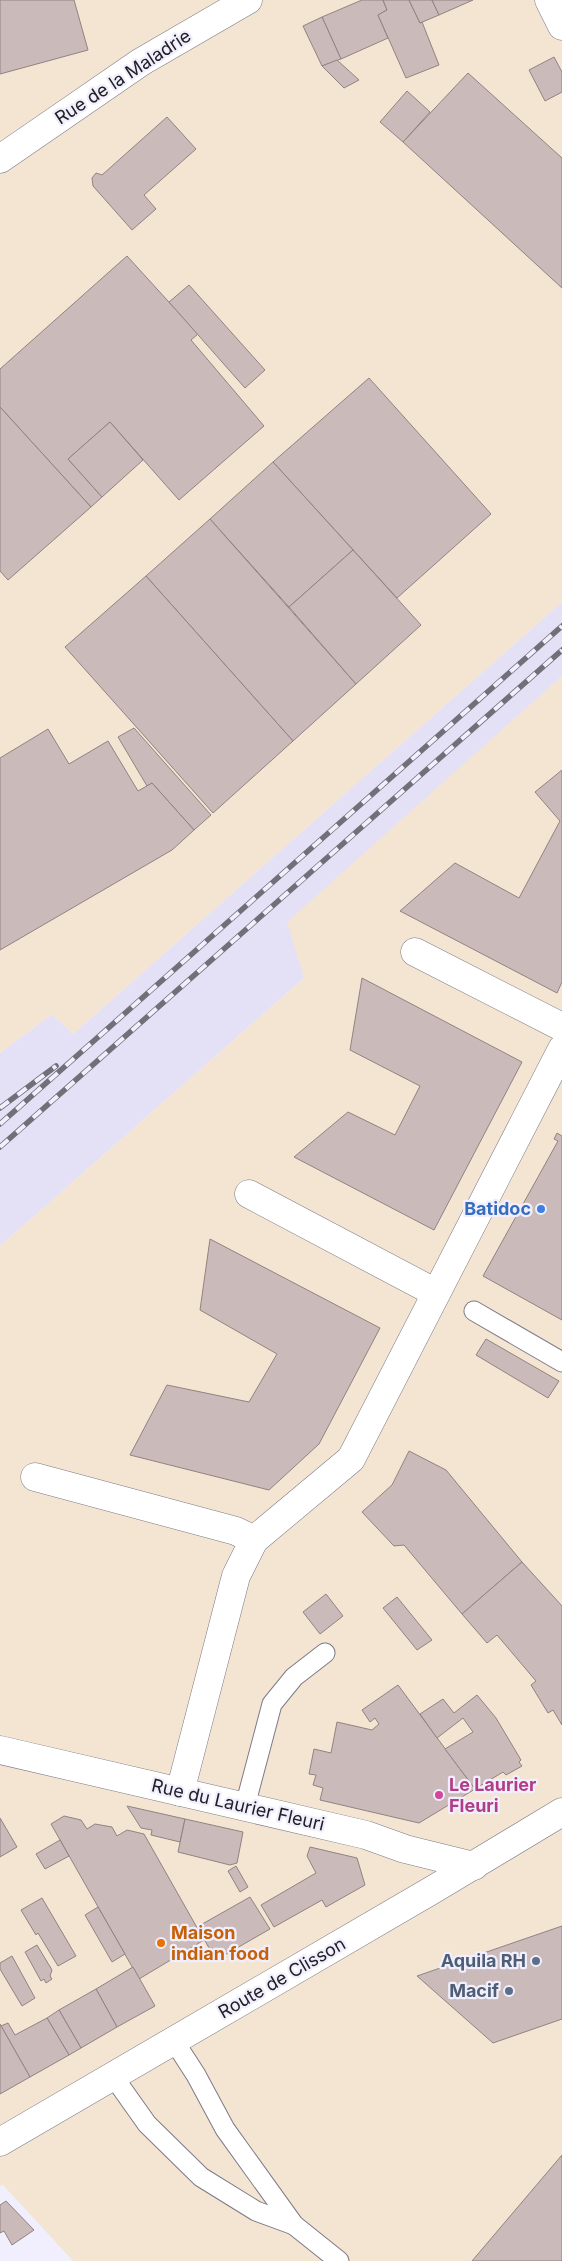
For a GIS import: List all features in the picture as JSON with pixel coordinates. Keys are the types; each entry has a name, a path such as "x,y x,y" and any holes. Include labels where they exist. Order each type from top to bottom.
{"street":[{"name":"Rue de la Maladrie","path":"0,159 141,62 248,0"},
{"path":"549,0 562,26"},
{"path":"415,952 562,1027"},
{"path":"180,1792 236,1576 254,1540 351,1459 562,1049"},
{"path":"249,1194 436,1293"},
{"path":"35,1477 236,1531 254,1540"},
{"name":"Rue du Laurier Fleuri","path":"0,1750 366,1835 404,1849 474,1866"},
{"name":"Route de Clisson","path":"0,2142 474,1866 557,1820"}],"lane":[{"path":"474,1311 562,1362"},
{"path":"244,1806 272,1704 294,1677 325,1653"},
{"path":"174,2041 196,2075 225,2129 294,2225 339,2261"},
{"path":"113,2076 147,2124 201,2177 256,2211 294,2225"}],"shaded area":[{"path":"0,0 562,0 562,602 73,1034 52,1014 0,1053"},
{"path":"562,602 562,676 500,732 305,977 0,1246 0,1053 52,1014 73,1034"},
{"path":"562,676 562,2261 73,2261 3,2185 0,2186 0,1246 304,978 287,922"}],"building":[{"path":"0,0 74,0 88,50 0,74"},
{"path":"362,0 383,0 387,10 378,15 388,38 341,59 322,17"},
{"path":"383,0 409,0 420,23 422,22 439,65 406,78 378,15 387,10"},
{"path":"409,0 432,0 439,15 420,23"},
{"path":"432,0 473,0 439,15"},
{"path":"322,17 341,59 322,66 303,26"},
{"path":"554,57 562,72 562,92 545,101 529,70"},
{"path":"337,60 359,80 344,88 322,66"},
{"path":"468,73 562,158 562,288 403,142"},
{"path":"407,91 430,112 403,142 380,122"},
{"path":"167,117 196,149 144,195 156,209 132,230 93,186 92,178 96,173 102,175"},
{"path":"127,256 198,334 191,340 264,426 179,500 110,422 68,459 102,497 91,507 0,407 0,369"},
{"path":"189,285 265,370 245,388 169,302"},
{"path":"369,378 491,514 397,598 273,462"},
{"path":"0,407 91,507 8,580 0,571"},
{"path":"110,422 143,460 102,497 68,459"},
{"path":"273,462 353,550 289,607 210,519"},
{"path":"210,519 356,684 293,741 146,576"},
{"path":"353,550 421,625 356,684 289,607"},
{"path":"146,576 293,741 213,813 65,647"},
{"path":"134,728 211,815 194,830 152,783 147,786 118,737"},
{"path":"48,729 69,764 108,741 138,791 152,783 194,830 172,850 0,950 0,758"},
{"path":"562,770 562,982 557,993 400,911 455,863 519,898 560,821 535,792"},
{"path":"362,978 522,1062 434,1230 294,1157 348,1112 395,1135 420,1086 350,1050"},
{"name":"Batidoc","path":"557,1133 562,1136 562,1320 483,1276 558,1141 554,1139"},
{"path":"210,1239 380,1328 319,1444 269,1490 130,1455 167,1385 249,1402 277,1354 200,1310"},
{"path":"486,1339 559,1381 548,1398 476,1355"},
{"path":"409,1451 446,1470 522,1562 462,1614 404,1545 394,1546 362,1512 392,1485"},
{"path":"522,1562 562,1606 562,1725 553,1710 548,1713 531,1685 536,1681 497,1635 487,1643 462,1614"},
{"path":"326,1594 343,1616 320,1634 303,1612"},
{"path":"397,1597 432,1640 417,1650 383,1608"},
{"path":"398,1685 475,1789 419,1823 320,1800 323,1788 313,1785 316,1775 309,1774 314,1749 331,1753 337,1722 372,1730 379,1724 375,1718 370,1722 362,1710"},
{"path":"477,1695 496,1718 521,1760 519,1762 522,1766 506,1775 503,1772 475,1789 445,1749 473,1732 463,1718 437,1738 420,1714 443,1699 454,1713"},
{"path":"127,1806 185,1819 180,1842 151,1835 152,1830 141,1828"},
{"path":"64,1816 81,1820 87,1829 95,1824 112,1827 117,1836 127,1830 144,1834 204,1940 139,1979 51,1824"},
{"path":"0,1818 17,1847 0,1857"},
{"path":"185,1819 243,1832 237,1863 230,1865 178,1852"},
{"path":"60,1840 69,1856 45,1869 36,1854"},
{"path":"310,1847 357,1858 365,1885 326,1907 322,1900 274,1927 261,1905 316,1873 307,1856"},
{"path":"236,1866 248,1887 240,1892 228,1871"},
{"path":"250,1897 270,1929 216,1960 197,1927"},
{"path":"42,1898 76,1956 58,1966 38,1933 36,1935 21,1910"},
{"path":"98,1907 125,1954 112,1962 85,1915"},
{"path":"562,1926 562,2019 493,2043 417,1976"},
{"path":"37,1945 52,1970 50,1976 52,1979 46,1983 44,1979 41,1981 25,1952"},
{"path":"12,1956 35,1998 22,2006 0,1969 0,1963"},
{"path":"133,1967 155,2006 117,2027 96,1989"},
{"path":"96,1989 117,2027 81,2048 59,2010"},
{"path":"59,2010 81,2048 69,2055 47,2018"},
{"path":"47,2018 69,2055 30,2077 1,2026 8,2023 15,2035"},
{"path":"0,2024 30,2077 0,2094"},
{"path":"562,2155 562,2261 472,2261"},
{"path":"6,2201 34,2230 12,2245 4,2231 0,2233 0,2205"}],"railway":[{"path":"0,1124 562,626"},
{"path":"0,1147 562,650"},
{"path":"0,1108 56,1066"}],"place":[{"name":"Batidoc","path":"541,1209"},
{"name":"Le Laurier Fleuri","path":"439,1795"},
{"name":"Maison indian food","path":"161,1943"},
{"name":"Aquila RH","path":"536,1961"},
{"name":"Macif","path":"509,1991"}]}
